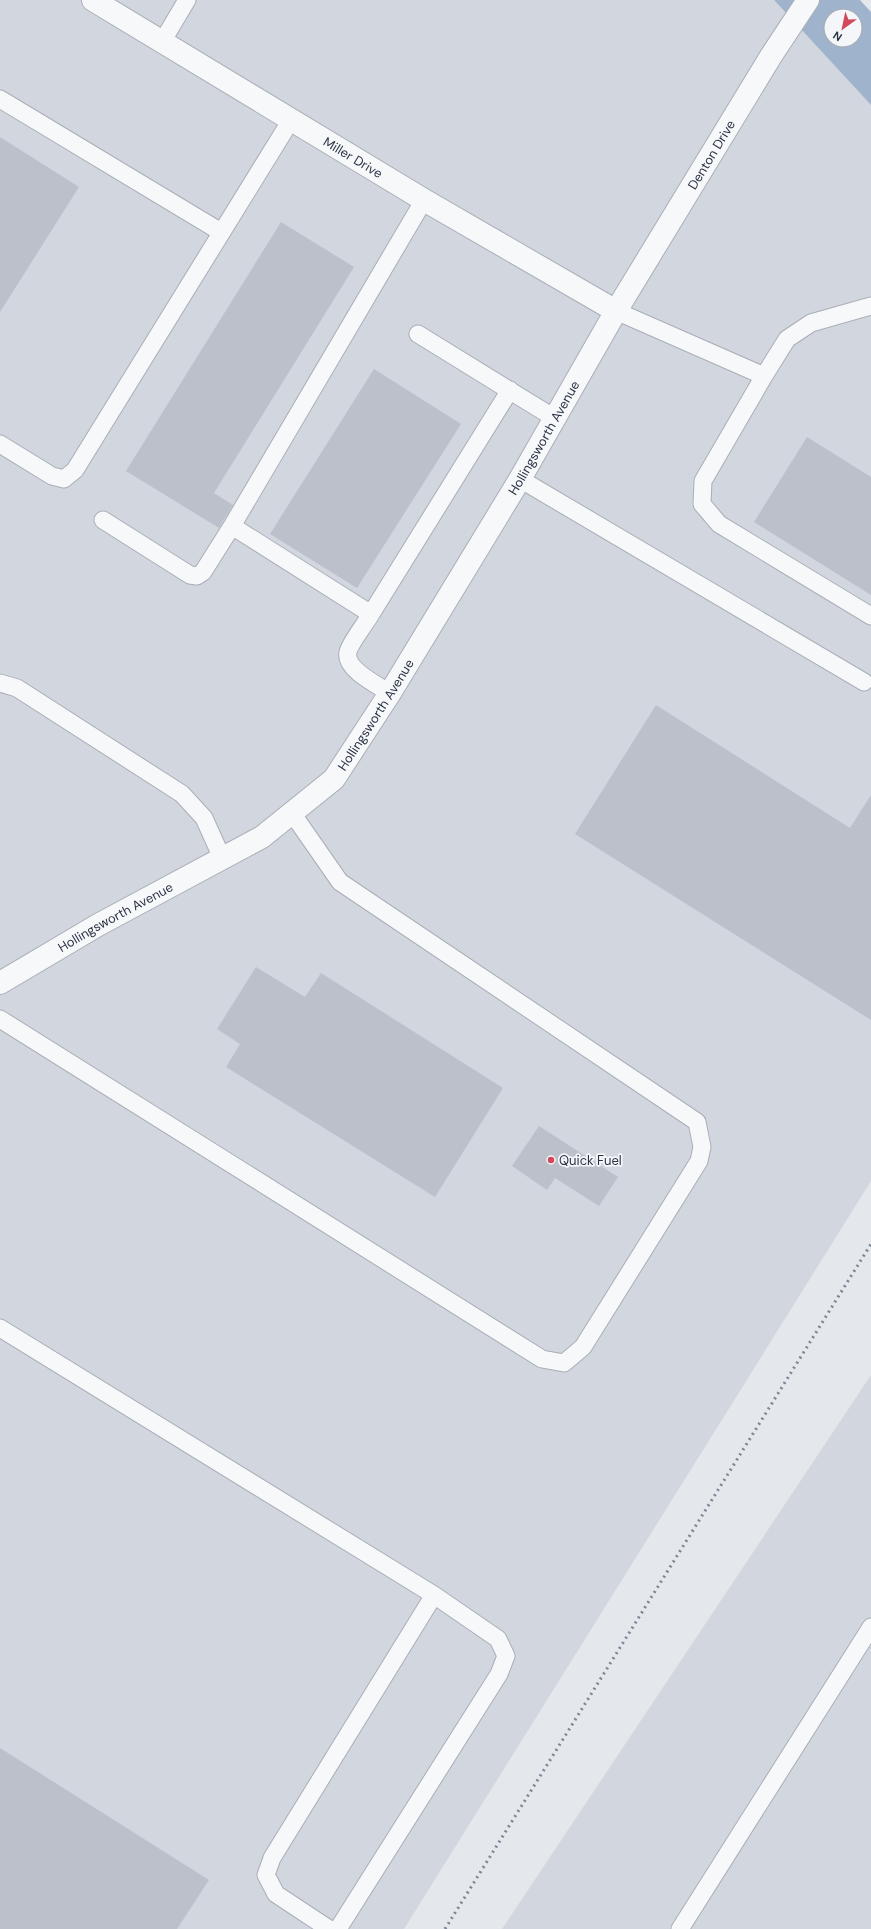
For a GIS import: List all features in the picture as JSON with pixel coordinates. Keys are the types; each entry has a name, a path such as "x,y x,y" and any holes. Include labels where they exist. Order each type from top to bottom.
{"street":[{"name":"Miller Drive","path":"93,0 424,200 616,311"},
{"name":"Denton Drive","path":"616,311 771,56 808,0"},
{"name":"Hollingsworth Avenue","path":"0,983 98,925 262,837 334,779 390,693 520,479 556,419 616,311"}],"lane":[{"path":"162,42 187,0"},
{"path":"0,99 221,232"},
{"path":"0,444 52,476 64,479 75,470 291,120"},
{"path":"103,520 190,575 198,576 203,572 232,526 424,200"},
{"path":"871,306 811,323 787,339 703,481 702,504 720,524 871,616"},
{"path":"616,311 764,376"},
{"path":"418,334 556,419"},
{"path":"390,693 353,669 348,660 348,651 510,390"},
{"path":"520,479 864,682"},
{"path":"232,526 371,614"},
{"path":"0,683 17,688 182,794 204,818 222,858"},
{"path":"0,1019 542,1359 564,1363 583,1347 699,1161 702,1147 697,1122 340,882 292,813"},
{"path":"0,1328 434,1595 498,1640 506,1656 499,1674 338,1929"},
{"path":"329,1929 276,1894 266,1876 272,1858 434,1595"},
{"path":"680,1929 871,1627"}],"shaded area":[{"path":"0,0 774,0 871,105 871,1181 404,1929 0,1929"},
{"path":"871,1375 871,1929 502,1929"}],"water":[{"path":"774,0 860,0 871,12 871,105"}],"building":[{"path":"0,137 79,187 0,312"},
{"path":"281,222 354,267 214,493 233,505 219,528 126,471"},
{"path":"374,369 461,424 357,588 270,534"},
{"path":"807,437 871,477 871,595 754,522"},
{"path":"656,705 850,828 871,795 871,1020 575,834"},
{"path":"256,967 305,997 321,973 503,1088 435,1197 226,1067 240,1044 217,1029"},
{"path":"539,1126 618,1177 599,1206 555,1178 547,1190 512,1166"},
{"path":"0,1748 209,1880 177,1929 0,1929"}],"railway":[{"path":"445,1929 871,1244"}],"place":[{"name":"Quick Fuel","path":"551,1160"}]}
